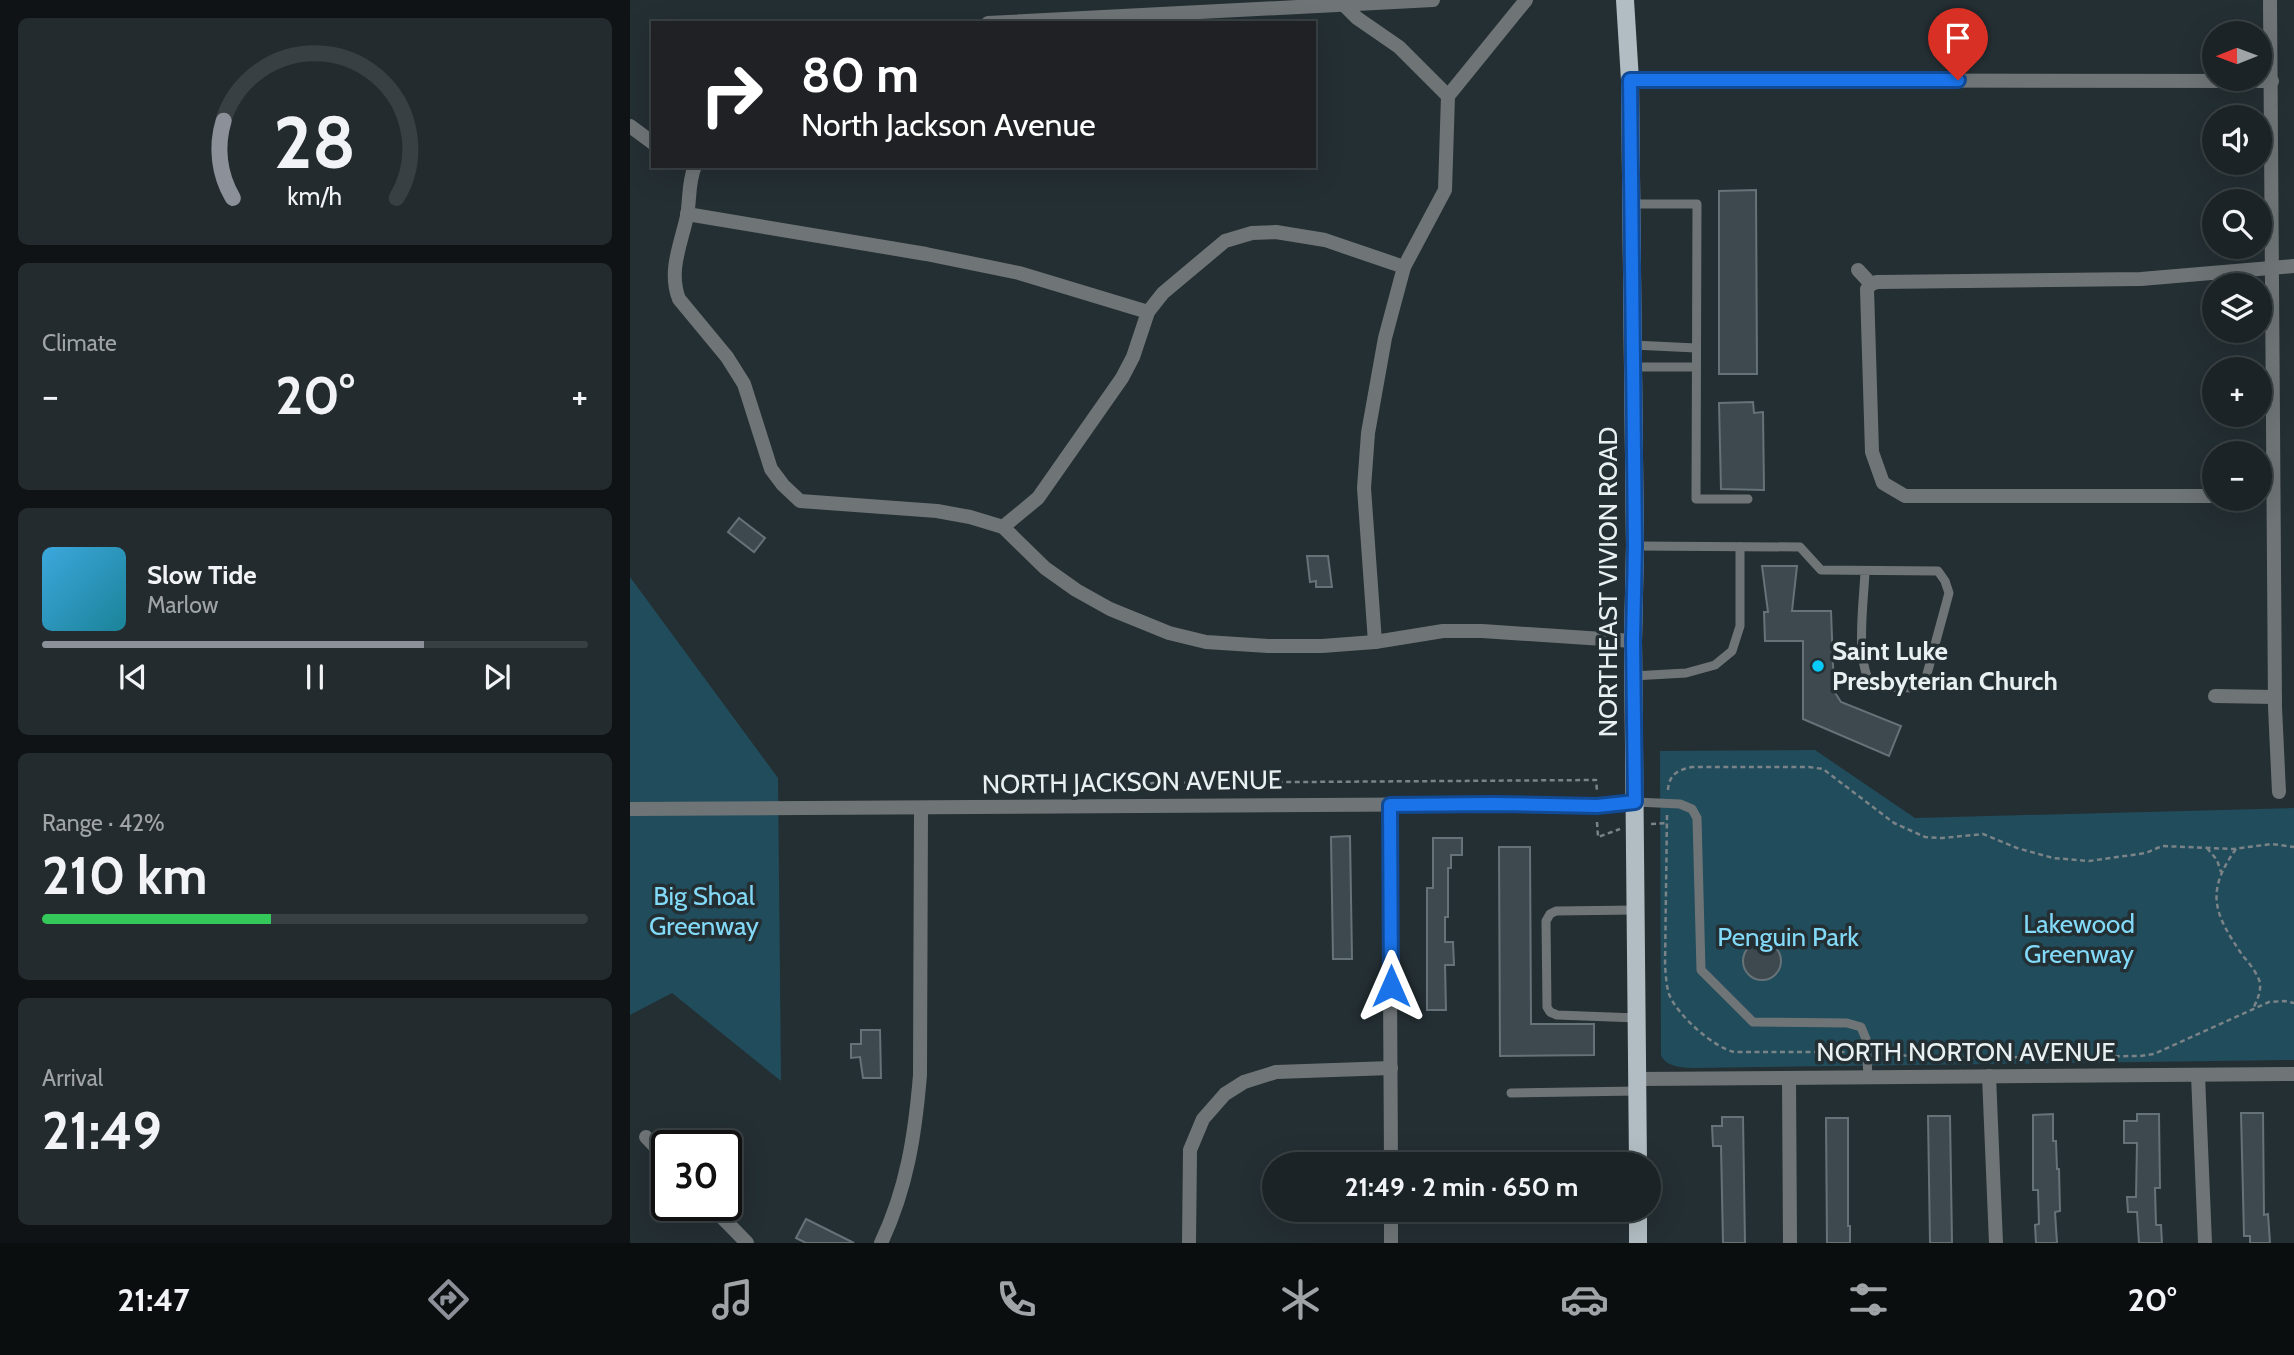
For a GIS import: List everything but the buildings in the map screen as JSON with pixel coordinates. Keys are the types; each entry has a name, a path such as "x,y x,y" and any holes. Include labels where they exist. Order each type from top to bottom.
{"main road":[{"name":"NORTHEAST VIVION ROAD","path":"1625,0 1630,80 1632,204 1638,1152"},
{"path":"1638,1222 1638,1243"}],"street":[{"path":"1030,21 1433,0"},
{"path":"1375,642 1364,488 1368,433 1377,379 1404,267 1445,190 1448,96 1526,0"},
{"path":"2270,0 2271,21"},
{"path":"1345,6 1357,19 1399,47 1434,85 1448,96"},
{"path":"1630,80 2202,81"},
{"path":"2268,441 2273,266 2272,81"},
{"path":"630,127 651,142"},
{"path":"690,168 687,214 676,260 676,290 679,299 727,356 744,384 771,469 800,501 937,511 1003,527 1045,568 1076,590 1110,609 1169,632 1206,642 1322,646 1375,642 1443,631 1633,640"},
{"path":"687,214 926,254 1019,273 1148,313"},
{"path":"1003,527 1038,498 1122,378 1133,357 1148,313 1163,293 1225,240 1252,233 1276,232 1325,240 1404,267"},
{"path":"2202,496 1905,496 1883,483 1872,452 1867,289 1877,282 2141,279 2294,266"},
{"path":"1858,271 1871,284"},
{"path":"2267,511 2279,792"},
{"path":"2215,696 2275,697"},
{"name":"NORTH JACKSON AVENUE","path":"630,809 1494,804 1597,806 1635,802"},
{"path":"1390,805 1391,1152"},
{"path":"881,1243 902,1195 917,1115 920,1075 921,809"},
{"path":"1189,1243 1190,1150 1198,1128 1225,1094 1244,1082 1265,1074 1287,1071 1391,1069"},
{"name":"NORTH NORTON AVENUE","path":"1637,1085 1789,1078 2294,1074"},
{"path":"2198,1075 2205,1243"},
{"path":"1989,1076 1996,1243"},
{"path":"1789,1078 1790,1243"},
{"path":"646,1137 651,1142"},
{"path":"726,1221 747,1243"},
{"path":"1391,1222 1391,1243"}],"lane":[{"path":"1632,204 1697,204 1696,499 1748,499"},
{"path":"1633,345 1696,348"},
{"path":"1633,367 1696,367"},
{"path":"1635,546 1800,547 1821,570 1865,570 1937,571 1945,580 1949,593 1924,685 1917,688 1873,687 1869,682 1862,664 1865,570"},
{"path":"1633,676 1686,673 1715,665 1732,650 1740,626 1740,547"},
{"path":"1635,802 1680,804 1692,809 1697,818 1701,970 1752,1022 1847,1023 1861,1027 1866,1039 1868,1077"},
{"path":"1636,910 1556,911 1550,914 1546,921 1546,1007 1556,1015 1637,1017"},
{"path":"1511,1093 1637,1085"}],"path":[{"path":"1667,803 1668,784 1671,776 1679,770 1692,767 1809,767 1823,769 1894,823 1925,837 1983,834 2017,848 2053,858 2089,861 2146,853 2162,846 2236,848 2272,844 2294,847"},
{"path":"1134,791 1152,783 1596,780 1597,796"},
{"path":"1667,822 1665,966 1668,991 1684,1017 1721,1049 1734,1052 1867,1052 1934,1058 2140,1056 2154,1054 2269,1002 2284,1000 2294,1003"},
{"path":"1597,825 1598,837 1604,833"},
{"path":"2206,848 2217,860 2221,872"},
{"path":"2236,848 2221,872 2216,890 2217,907 2224,928 2260,980 2260,994 2253,1009"}],"green space":[{"name":"Big Shoal Greenway","path":"630,577 778,778 781,1081 672,993 630,1015"},
{"path":"1815,750 1915,818 2294,808 2294,1060 1692,1068 1674,1066 1667,1062 1661,1056 1660,751"}],"place":[{"name":"Saint Luke Presbyterian Church","path":"1818,666"}],"route":[{"path":"1391,986 1390,805 1597,806 1635,802 1630,80 1958,80"}],"park label":[{"name":"Penguin Park","path":"1788,937"},
{"name":"Lakewood Greenway","path":"2079,939"}]}
